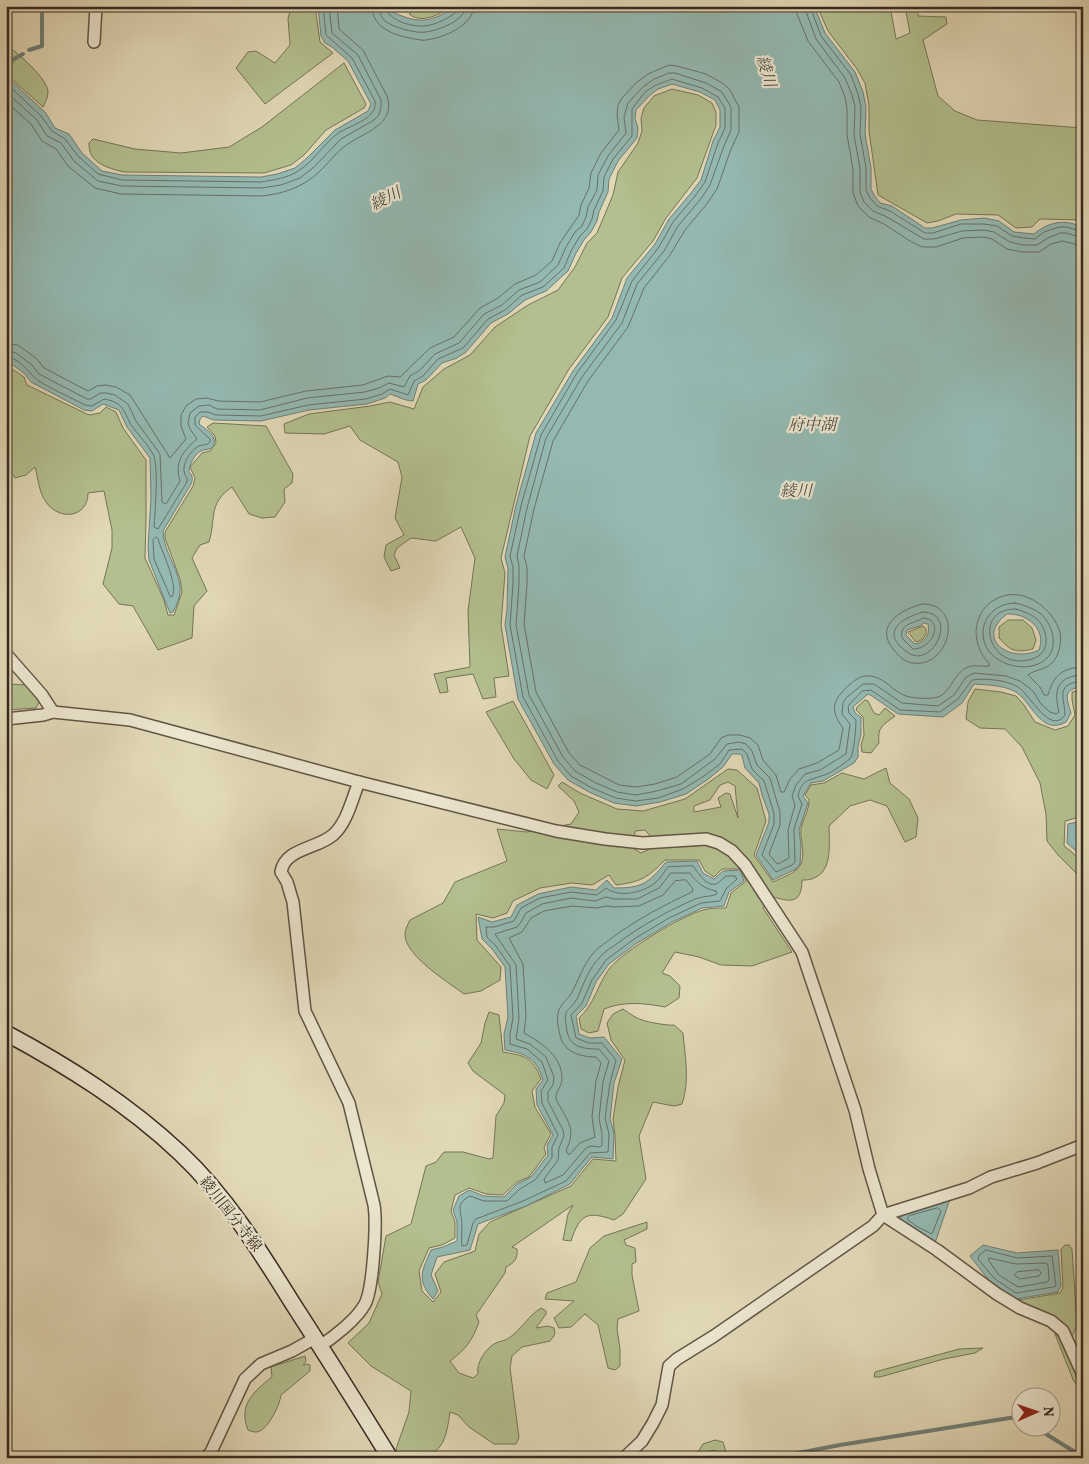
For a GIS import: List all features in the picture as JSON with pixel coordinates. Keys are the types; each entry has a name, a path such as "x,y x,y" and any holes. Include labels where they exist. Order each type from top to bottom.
{"main road":[{"name":"綾川国分寺線","path":"6,1033 74,1071 115,1098 146,1122 181,1154 205,1180 261,1253 390,1458"}],"street":[{"path":"94,42 96,6"},
{"path":"6,654 42,695 53,712"},
{"path":"6,719 53,712 130,720 359,782 556,831 642,843 706,839 719,843 732,851 744,866 802,952 855,1110 869,1170 884,1215 937,1250 997,1294 1020,1308 1051,1321 1063,1331 1083,1375"},
{"path":"206,1458 211,1452 245,1379 261,1364 317,1342 329,1340 360,1312 368,1298 376,1220 374,1205 348,1103 304,1011 294,902 281,872 282,866 289,857 324,842 334,834 343,821 359,782"},
{"path":"624,1458 642,1441 662,1405 669,1366 874,1226 884,1215 969,1188 991,1177 1036,1163 1083,1145"}],"green space":[{"path":"292,6 315,6 320,42 333,53 265,104 236,68 248,52 256,51 275,63 290,45 288,18"},
{"path":"418,6 454,6 432,17 420,18 409,14"},
{"path":"817,6 890,6 896,39 910,33 905,6 918,6 918,16 946,17 947,24 923,40 938,96 955,111 977,120 1083,128 1083,220 1040,219 1032,227 1016,228 998,215 956,214 927,223 878,195 869,131 869,106 865,83 857,69 828,31"},
{"path":"6,45 17,53 43,80 48,92 43,107 6,74"},
{"path":"344,63 366,104 364,108 326,130 304,155 291,165 264,173 124,172 100,164 95,160 90,150 89,143 93,139 135,149 181,153 229,147 262,127"},
{"path":"672,89 698,95 712,103 716,112 716,125 697,178 666,218 653,241 622,278 608,317 569,369 530,436 501,558 505,573 501,625 509,676 494,678 496,697 483,699 473,674 446,678 448,692 440,693 434,674 470,667 468,611 475,558 461,527 436,541 411,538 397,548 394,555 400,568 391,571 384,557 386,545 404,535 395,518 402,477 398,462 360,440 350,426 324,434 285,433 284,424 309,414 390,402 414,409 423,387 444,369 470,355 495,327 528,305 558,290 575,267 587,243 597,233 613,195 618,172 638,143 642,131 641,118 644,108 654,96"},
{"path":"6,365 24,377 27,385 89,415 100,413 106,407 116,412 123,428 146,460 145,558 164,600 168,615 174,615 182,592 180,579 165,538 165,532 193,486 195,478 190,467 202,453 210,451 216,443 215,436 207,427 213,423 266,426 293,474 292,483 284,489 285,502 275,517 262,518 249,514 232,487 219,499 214,512 209,542 200,545 192,558 207,591 194,606 192,638 158,650 133,606 119,604 103,584 112,548 112,530 104,491 88,493 87,501 83,508 72,514 65,514 58,512 46,502 40,490 35,467 26,475 15,478 6,463"},
{"path":"1008,620 1023,620 1032,628 1036,640 1033,649 1017,651 1007,646 999,638 999,627"},
{"path":"923,626 926,629 926,634 923,639 917,642 908,632"},
{"path":"6,684 30,685 40,700 36,708 6,710"},
{"path":"975,689 1016,696 1035,722 1055,730 1068,726 1075,715 1072,692 1083,690 1083,816 1065,821 1064,846 1083,864 1083,875 1076,873 1047,841 1046,814 1040,783 1022,747 1005,729 980,728 966,719 968,702"},
{"path":"865,700 868,701 874,713 879,715 885,708 895,716 880,730 879,743 871,753 862,752 861,745 864,735 863,717 856,710"},
{"path":"513,701 554,775 547,789 531,780 514,759 486,712"},
{"path":"886,768 890,783 909,799 918,818 916,837 905,842 887,806 870,800 850,806 829,826 829,855 827,863 820,874 811,879 802,880 800,894 797,898 783,900 771,896 763,908 792,952 752,966 721,965 699,957 675,952 662,973 670,976 680,986 679,998 665,1007 634,1003 611,1006 604,1009 598,1031 589,1033 581,1029 579,1018 592,1001 609,969 626,953 681,919 703,910 726,908 731,893 746,881 740,869 722,869 714,877 705,871 699,860 665,860 638,881 616,885 609,875 592,885 572,883 540,888 513,901 507,913 493,918 476,914 477,940 501,967 500,980 481,991 464,994 419,959 407,942 405,932 410,920 443,903 455,882 507,861 497,829 527,832 571,824 579,812 574,801 558,786 562,782 580,793 617,809 643,811 685,799 728,769 737,770 757,788 766,821 754,855 773,882 792,873 797,869 802,860 801,829 809,804 809,800 805,795 811,785 824,783 842,773 864,779","holes":["728,782 735,786 738,818 730,794 726,793 718,798 721,807 694,812 694,806 710,800 720,785","645,830 652,838 652,848 641,853 634,849 635,831"]},
{"path":"623,1009 634,1017 645,1021 674,1025 683,1033 686,1086 682,1104 674,1106 653,1102 639,1136 646,1179 623,1214 614,1220 591,1215 582,1220 578,1225 571,1241 563,1240 568,1214 573,1205 512,1247 517,1249 515,1260 506,1267 505,1273 476,1315 479,1322 471,1340 450,1361 459,1373 473,1378 478,1374 478,1366 484,1353 496,1343 513,1335 541,1308 546,1311 546,1314 536,1328 548,1326 554,1328 555,1334 550,1341 522,1347 512,1356 510,1368 519,1438 516,1444 494,1444 469,1427 458,1415 450,1412 443,1442 433,1453 415,1458 402,1458 396,1449 409,1412 411,1391 371,1366 348,1343 369,1323 382,1294 378,1282 386,1236 411,1224 426,1166 436,1162 444,1152 463,1152 489,1159 493,1158 496,1116 504,1103 505,1095 473,1071 468,1063 481,1043 489,1012 499,1015 503,1052 527,1058 538,1071 541,1079 532,1091 535,1107 551,1134 544,1147 546,1154 529,1177 517,1182 503,1195 486,1194 469,1188 455,1195 451,1211 455,1222 455,1238 442,1245 429,1248 419,1271 422,1291 433,1302 441,1292 435,1274 444,1262 475,1251 479,1234 490,1222 571,1186 593,1159 616,1161 613,1119 625,1060 611,1040 607,1023 613,1014"},
{"path":"647,1222 647,1229 624,1240 626,1245 635,1248 636,1262 632,1264 632,1275 639,1311 618,1319 620,1366 615,1370 608,1368 598,1325 585,1314 571,1327 559,1328 554,1318 574,1301 545,1299 547,1293 576,1282 590,1248 604,1236"},
{"path":"1065,1245 1069,1245 1072,1249 1077,1325 1072,1337 1063,1324 1019,1300 1060,1293 1063,1288 1061,1249"},
{"path":"1055,1334 1065,1341 1074,1370 1083,1384 1083,1390 1074,1382"},
{"path":"983,1348 975,1353 874,1377 875,1372 959,1349"},
{"path":"305,1356 306,1361 303,1365 310,1365 310,1371 281,1395 276,1411 264,1428 256,1432 248,1430 245,1421 246,1406 253,1394 272,1377 271,1367"},
{"path":"715,1440 723,1442 727,1455 730,1458 725,1458 713,1450 694,1458 703,1444"}],"water":[{"name":"府中湖","path":"318,6 390,6 392,12 402,16 426,20 440,16 458,6 814,6 825,33 855,72 863,92 866,107 865,134 871,168 871,189 880,203 892,206 925,228 932,228 961,220 985,218 999,221 1014,232 1034,234 1051,224 1064,222 1083,228 1083,686 1069,692 1067,698 1071,713 1066,722 1049,725 1037,715 1020,695 1009,689 994,686 974,684 962,703 943,717 898,714 868,694 853,707 855,713 861,717 858,757 854,763 823,781 811,783 803,796 808,803 799,830 801,846 800,864 796,869 773,880 756,855 769,822 769,814 759,783 745,768 740,754 732,754 723,767 686,794 660,802 636,806 614,803 589,792 568,780 554,764 518,699 505,625 508,568 505,557 516,505 536,433 573,371 612,318 627,278 655,244 669,219 701,180 713,141 720,127 720,110 715,100 700,92 672,84 658,89 636,110 637,138 618,161 609,179 608,192 597,221 576,253 568,271 546,291 525,300 508,314 491,323 466,352 457,358 442,363 426,380 418,384 413,401 390,394 385,398 367,404 309,410 261,421 214,420 203,416 200,419 199,424 213,436 213,447 201,451 194,457 189,469 192,478 191,484 163,531 166,547 180,585 178,601 173,612 170,613 149,560 150,458 127,427 119,410 103,404 92,411 84,410 31,382 25,374 6,360 6,76 45,112 55,128 69,134 82,153 102,171 122,175 261,177 295,168 335,130 368,111 371,104 348,61 325,43 321,36","holes":["1007,614 1022,616 1034,624 1040,635 1039,650 1017,654 1000,647 995,640 994,632 998,623","924,623 928,624 928,635 922,642 915,644 906,635 907,630"]},
{"path":"1083,821 1083,857 1067,843 1068,824"},
{"path":"697,861 703,873 714,879 723,871 740,870 744,881 729,892 724,906 702,908 672,922 637,943 609,964 596,982 586,1006 576,1016 579,1034 590,1038 604,1037 622,1059 614,1083 610,1119 614,1133 613,1159 592,1157 570,1184 526,1206 478,1224 470,1250 437,1257 431,1275 438,1291 433,1299 424,1286 423,1270 431,1250 457,1241 457,1222 453,1210 459,1196 469,1190 484,1196 504,1197 517,1184 531,1177 548,1155 547,1145 553,1135 537,1105 536,1089 543,1080 537,1067 525,1055 505,1050 504,1034 508,1017 505,967 482,939 478,917 492,922 511,917 517,905 538,894 571,887 596,890 607,880 614,888 638,886 649,880 666,862"},
{"path":"950,1199 935,1243 900,1219 903,1212"},
{"path":"983,1245 1017,1253 1058,1250 1061,1286 1058,1292 1016,1299 991,1283 970,1256"}],"waterway":[{"path":"29,50 42,46 42,6"},
{"path":"6,68 14,59 23,54"},
{"path":"772,1458 840,1445 1012,1418"},
{"path":"1049,1436 1083,1457"}],"water label":[{"name":"綾川","path":"767,71"},
{"name":"綾川","path":"385,198"},
{"name":"綾川","path":"796,490"}]}
